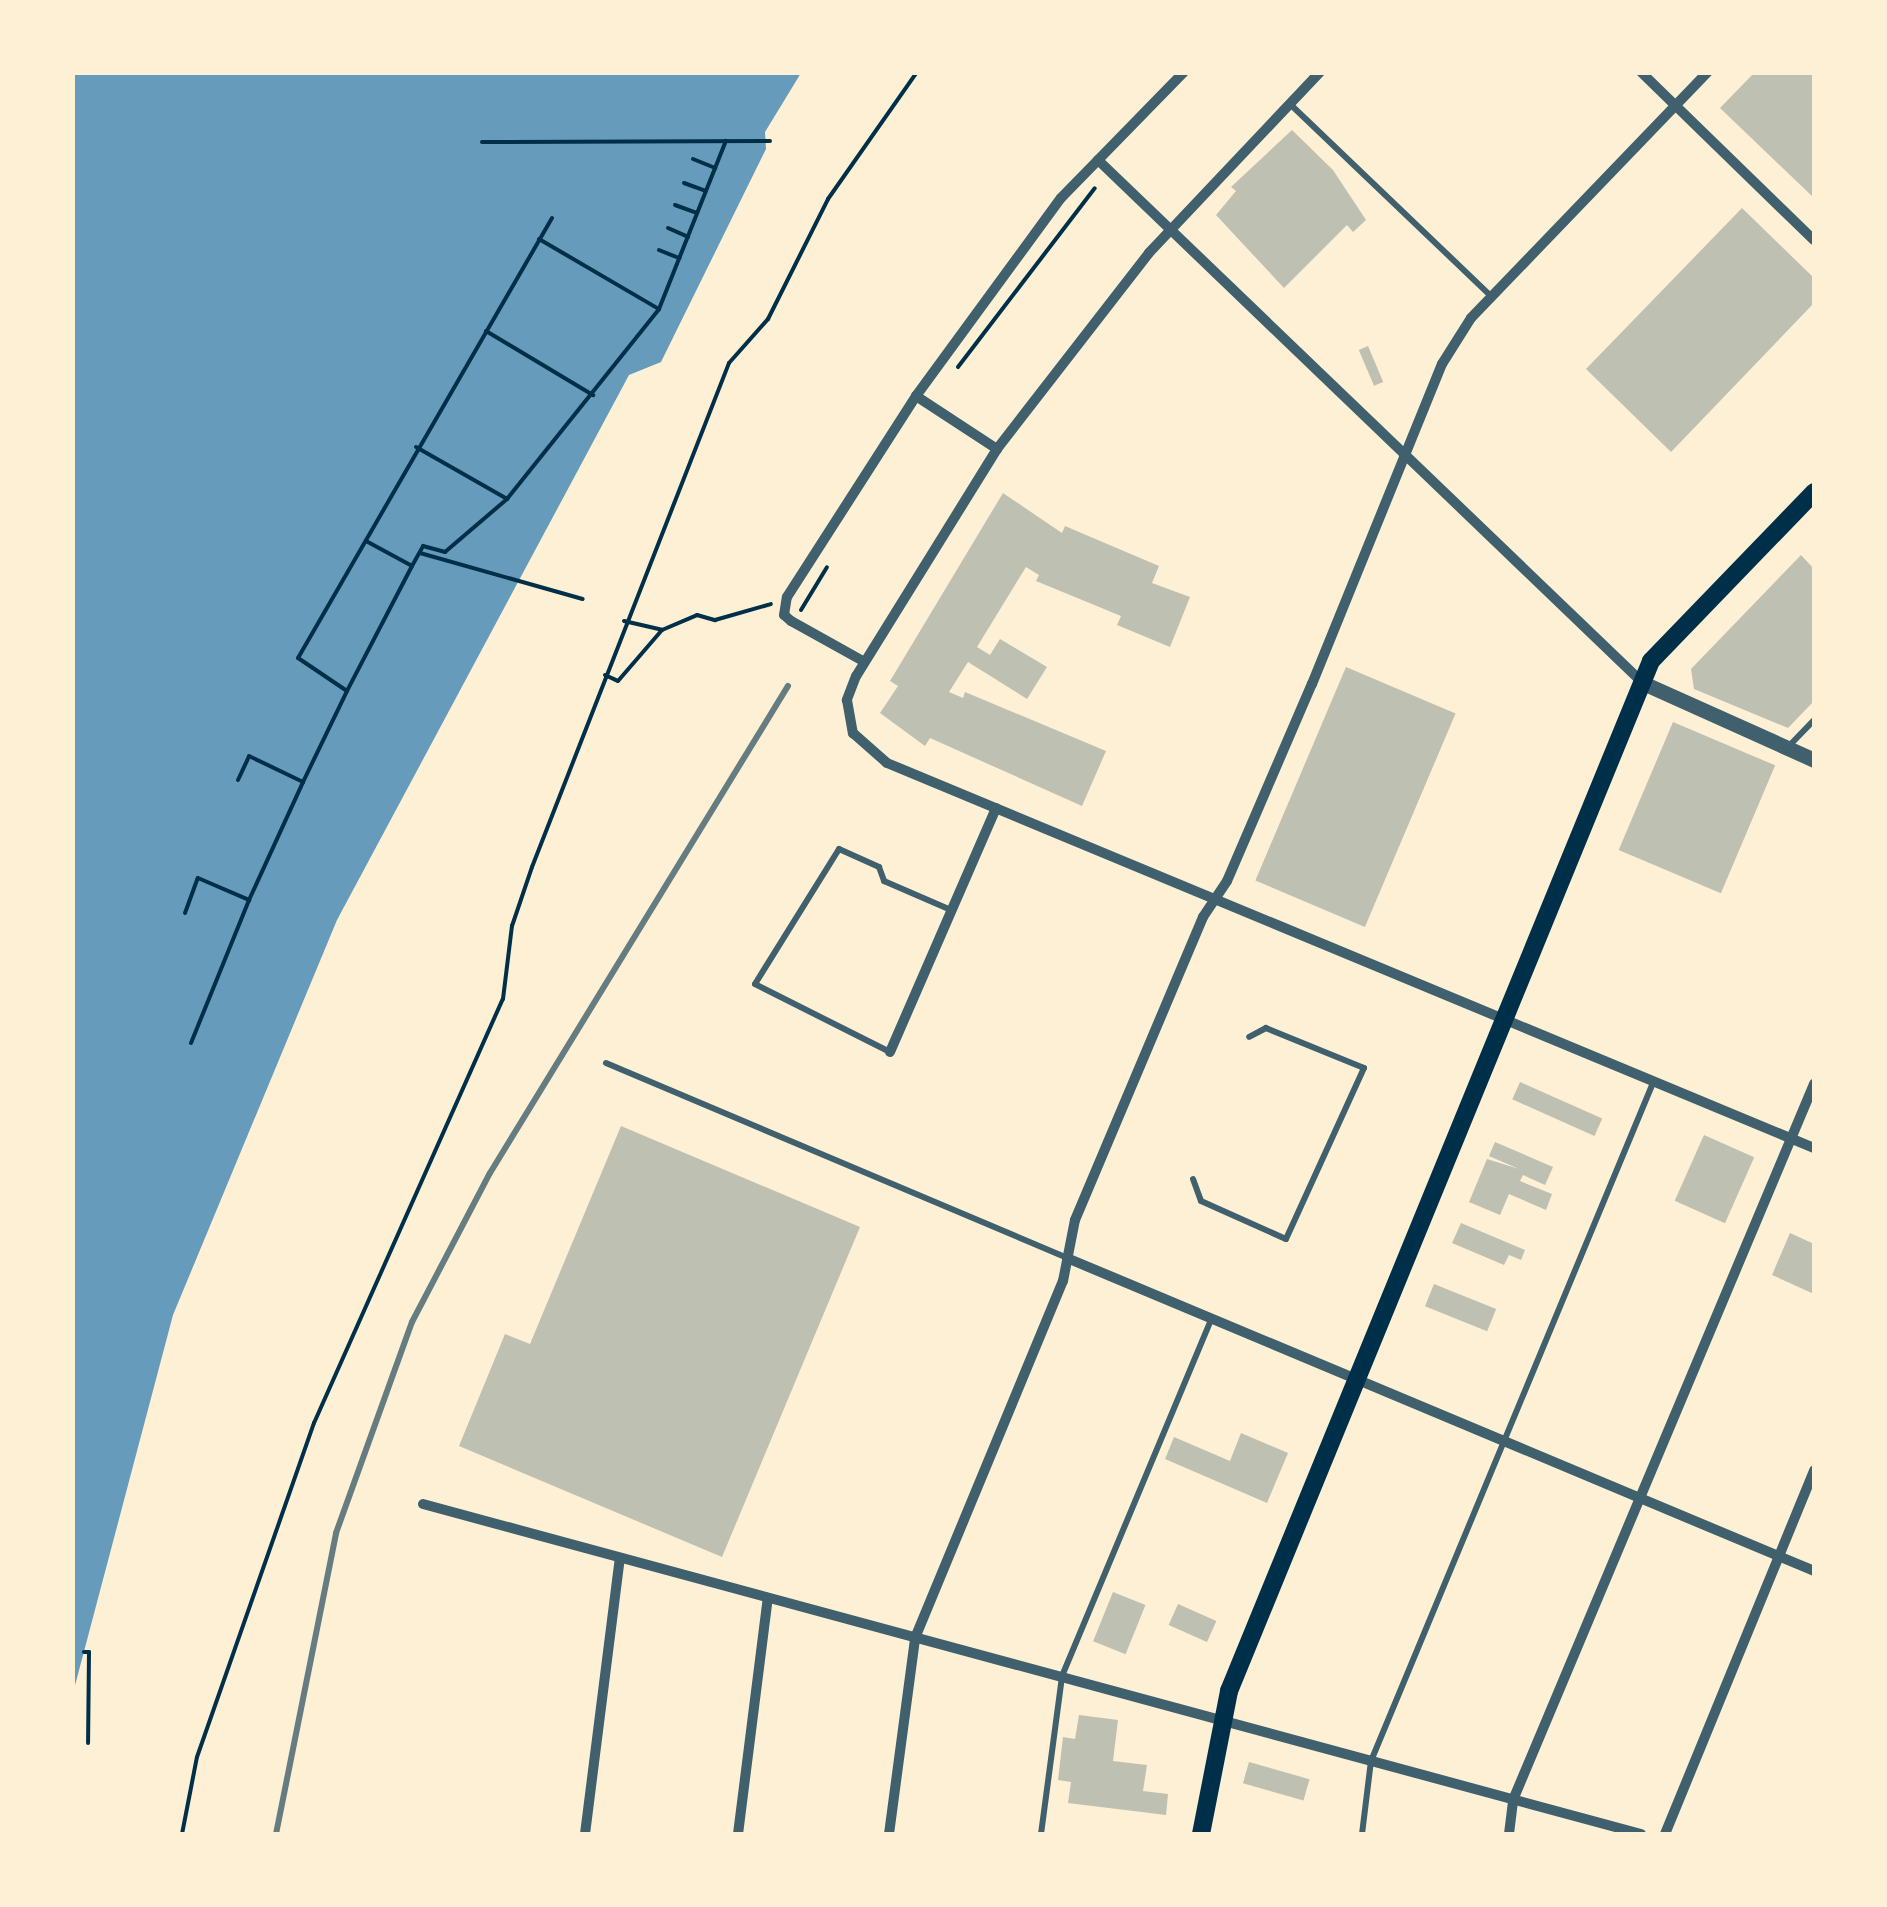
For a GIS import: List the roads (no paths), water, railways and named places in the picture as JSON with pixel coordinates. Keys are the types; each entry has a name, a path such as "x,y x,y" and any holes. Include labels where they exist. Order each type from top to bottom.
{"main road":[{"path":"1201,1834 1220,1720 1651,660 1814,492"}],"street":[{"path":"863,661 784,614 787,597 916,396 1061,198 1184,72"},
{"path":"1320,72 1169,230 997,450 863,661 847,700 848,720 864,747 996,808 1814,1148"},
{"path":"1641,72 1814,240"},
{"path":"888,1834 915,1638 1067,1258 1075,1220 1405,458 1442,364 1491,296 1708,72"},
{"path":"1098,160 1643,683 1814,760"},
{"path":"916,396 997,450"},
{"path":"890,1052 996,808"},
{"path":"1509,1834 1513,1800 1814,1084"},
{"path":"1067,1258 1814,1571"},
{"path":"1665,1834 1814,1470"},
{"path":"422,1504 1641,1834"},
{"path":"585,1834 620,1558"},
{"path":"738,1834 768,1598"}],"lane":[{"path":"1290,104 1491,296"},
{"path":"1788,748 1814,720"},
{"path":"890,1052 754,984 839,849 880,867 884,881 951,910"},
{"path":"1192,1180 1201,1201 1286,1239 1364,1068 1266,1028 1249,1037"},
{"path":"606,1063 1067,1258"},
{"path":"1362,1834 1372,1761 1654,1082"},
{"path":"1041,1834 1062,1676 1212,1318"}],"water":[{"path":"73,73 801,73 765,132 766,149 661,362 629,375 337,920 173,1315 73,1693"}],"railway":[{"path":"276,1834 336,1533 412,1322 490,1173 788,686"}]}
